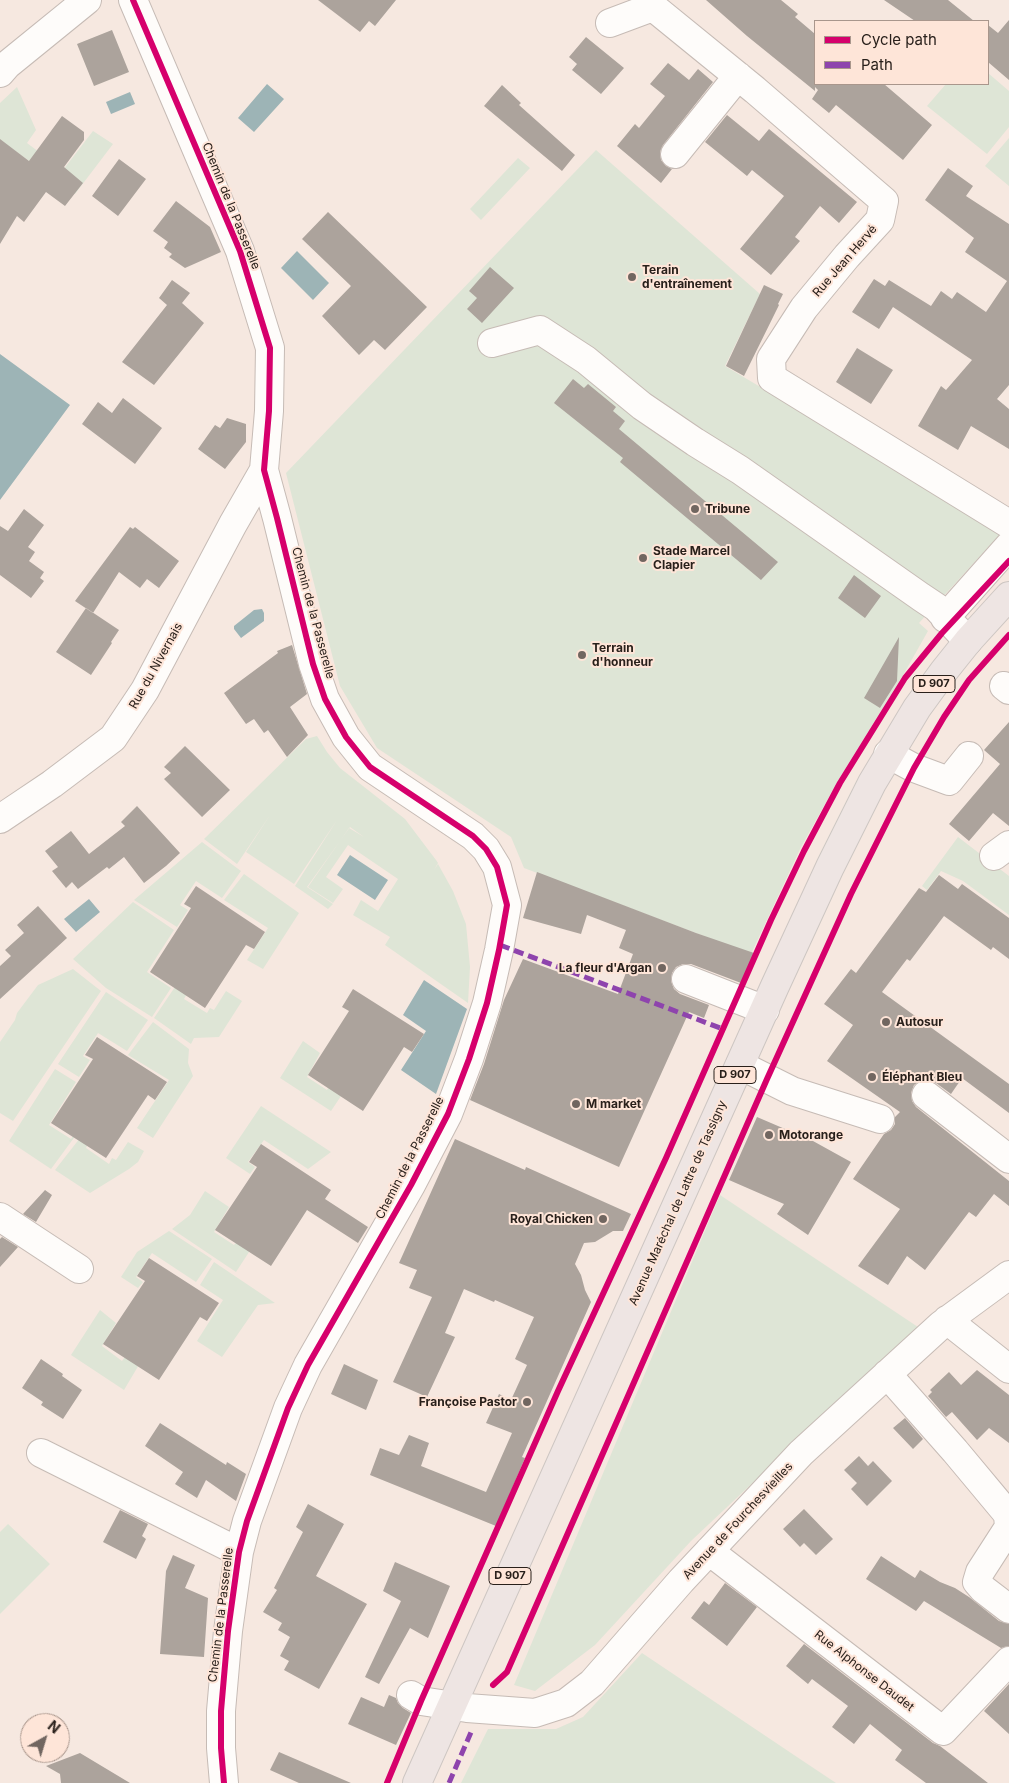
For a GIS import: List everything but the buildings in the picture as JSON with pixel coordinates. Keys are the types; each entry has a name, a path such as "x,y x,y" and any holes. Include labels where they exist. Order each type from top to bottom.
{"main road":[{"name":"Avenue Maréchal de Lattre de Tassigny","path":"417,1783 830,867 872,783 916,708 968,641 1009,596"}],"street":[{"path":"2,67 87,0"},
{"name":"Chemin de la Passerelle","path":"133,0 240,251 270,348 269,410 264,470 313,664 325,699 346,737 370,767 473,836 486,849 497,866 507,905 500,950 487,1003 469,1059 448,1114 411,1185 308,1365 288,1408 247,1521 239,1552 228,1632 221,1710 220,1748 224,1783"},
{"name":"Rue Jean Hervé","path":"610,23 653,7 738,76 884,201 880,220 804,308 771,359 772,378 1009,524"},
{"path":"675,154 738,76"},
{"path":"492,343 540,330 586,360 642,406 672,427 740,470 922,596 936,607 968,641"},
{"name":"Rue du Nivernais","path":"0,819 52,784 113,738 145,690 211,564 264,470"},
{"path":"945,618 1009,546"},
{"path":"888,754 914,768 949,781 969,756"},
{"path":"686,978 764,1010"},
{"path":"740,1065 792,1091 880,1119"},
{"path":"926,1095 1009,1159"},
{"path":"0,1217 79,1269"},
{"name":"Avenue de Fourchesvieilles","path":"411,1695 421,1701 481,1710 535,1713 566,1703 592,1683 709,1551 801,1453 947,1320 1009,1275"},
{"path":"947,1320 1009,1369"},
{"path":"888,1374 955,1451 1008,1522 980,1572 977,1582 1009,1609"},
{"path":"41,1453 239,1552"},
{"name":"Rue Alphonse Daudet","path":"709,1551 943,1732 1009,1661"}],"green space":[{"path":"989,74 1009,91 1009,127 987,154 927,106 945,85 989,85"},
{"path":"17,87 36,130 27,143 63,170 93,131 113,144 75,194 0,140 0,103"},
{"path":"1009,138 1009,186 985,166"},
{"name":"Stade Marcel Clapier","path":"596,150 760,294 725,366 1003,531 919,623 928,631 839,779 801,847 751,954 524,868 511,837 377,748 340,686 286,473"},
{"path":"518,158 530,168 481,220 470,209"},
{"path":"317,736 340,768 405,819 438,863 434,870 438,864 453,891 466,924 470,967 468,1003 385,945 390,937 353,915 361,900 378,911 398,879 348,845 326,877 343,889 333,903 308,887 340,841 307,887 333,904 328,909 295,886 337,820 294,884 246,852 270,815 237,864 204,839 306,739"},
{"path":"958,837 1009,876 1009,915 963,881 941,871 927,890 922,886"},
{"path":"202,842 241,871 222,898 196,881 180,905 188,910 177,927 134,900"},
{"path":"244,874 299,913 263,969 247,960 268,928 224,900"},
{"path":"133,902 174,930 147,972 171,988 152,1017 106,988 73,959"},
{"path":"73,969 101,991 13,1121 0,1113 0,1042 15,1020 17,1013 38,985"},
{"path":"177,984 188,992 184,999 207,1013 210,1008 214,1010 226,991 242,1001 219,1037 194,1038 191,1044 154,1018"},
{"path":"106,992 148,1020 127,1051 98,1033 83,1056 90,1060 79,1077 58,1064"},
{"path":"153,1022 189,1049 188,1063 193,1076 153,1138 137,1128 169,1080 128,1055"},
{"path":"303,1041 320,1053 307,1077 327,1090 330,1084 343,1093 331,1111 280,1078"},
{"path":"55,1069 76,1082 49,1125 71,1139 76,1135 51,1169 9,1141"},
{"path":"261,1106 331,1152 308,1169 264,1140 248,1162 255,1167 250,1174 226,1158"},
{"path":"80,1138 88,1144 86,1148 109,1164 112,1158 116,1160 128,1142 144,1151 138,1162 129,1169 90,1193 55,1170"},
{"path":"205,1191 229,1207 214,1232 234,1245 238,1240 251,1249 236,1272 172,1229 190,1215"},
{"path":"720,1195 918,1327 691,1541 595,1645 535,1691 514,1685"},
{"path":"169,1231 212,1259 196,1282 152,1253 136,1277 143,1282 138,1288 121,1277 137,1252"},
{"path":"214,1262 275,1303 258,1305 222,1357 197,1341 223,1300 200,1285"},
{"path":"100,1310 116,1323 102,1346 122,1361 127,1354 140,1363 124,1390 71,1355"},
{"path":"8,1524 50,1564 0,1614 0,1532"},
{"path":"642,1653 836,1783 461,1783 488,1729 556,1729 583,1717"}],"water":[{"path":"267,84 284,99 254,132 238,118"},
{"path":"130,92 135,104 111,114 106,102"},
{"path":"297,251 329,283 313,300 281,268"},
{"path":"0,354 70,405 0,500"},
{"path":"262,609 264,621 241,638 234,629 234,626 254,610"},
{"path":"350,855 388,880 375,900 337,875"},
{"path":"89,899 100,912 76,932 64,919"},
{"path":"424,980 467,1009 436,1094 401,1070 426,1031 403,1015"}],"marked path":[{"path":"500,945 723,1029"},
{"path":"449,1783 472,1730"}],"cycle path":[{"path":"133,0 240,251 270,348 269,411 264,470 313,664 325,699 346,737 370,767 473,836 486,849 497,867 507,905 487,1003 469,1059 448,1114 411,1185 308,1365 288,1408 247,1521 239,1552 228,1631 221,1711 221,1748 224,1783"},
{"path":"387,1783 421,1701 558,1391 666,1158 771,920 804,851 840,783 905,678 942,633 1009,561"},
{"path":"493,1685 507,1672 767,1079 851,894 914,768 944,717 969,680 1009,635"}],"place":[{"name":"Terain d'entraînement","path":"632,277"},
{"name":"Tribune","path":"695,509"},
{"name":"Stade Marcel Clapier","path":"643,558"},
{"name":"Terrain d'honneur","path":"582,655"},
{"name":"La fleur d'Argan","path":"662,968"},
{"name":"Autosur","path":"886,1022"},
{"name":"Éléphant Bleu","path":"872,1077"},
{"name":"M market","path":"576,1104"},
{"name":"Motorange","path":"769,1135"},
{"name":"Royal Chicken","path":"603,1219"},
{"name":"Françoise Pastor","path":"527,1402"}]}
